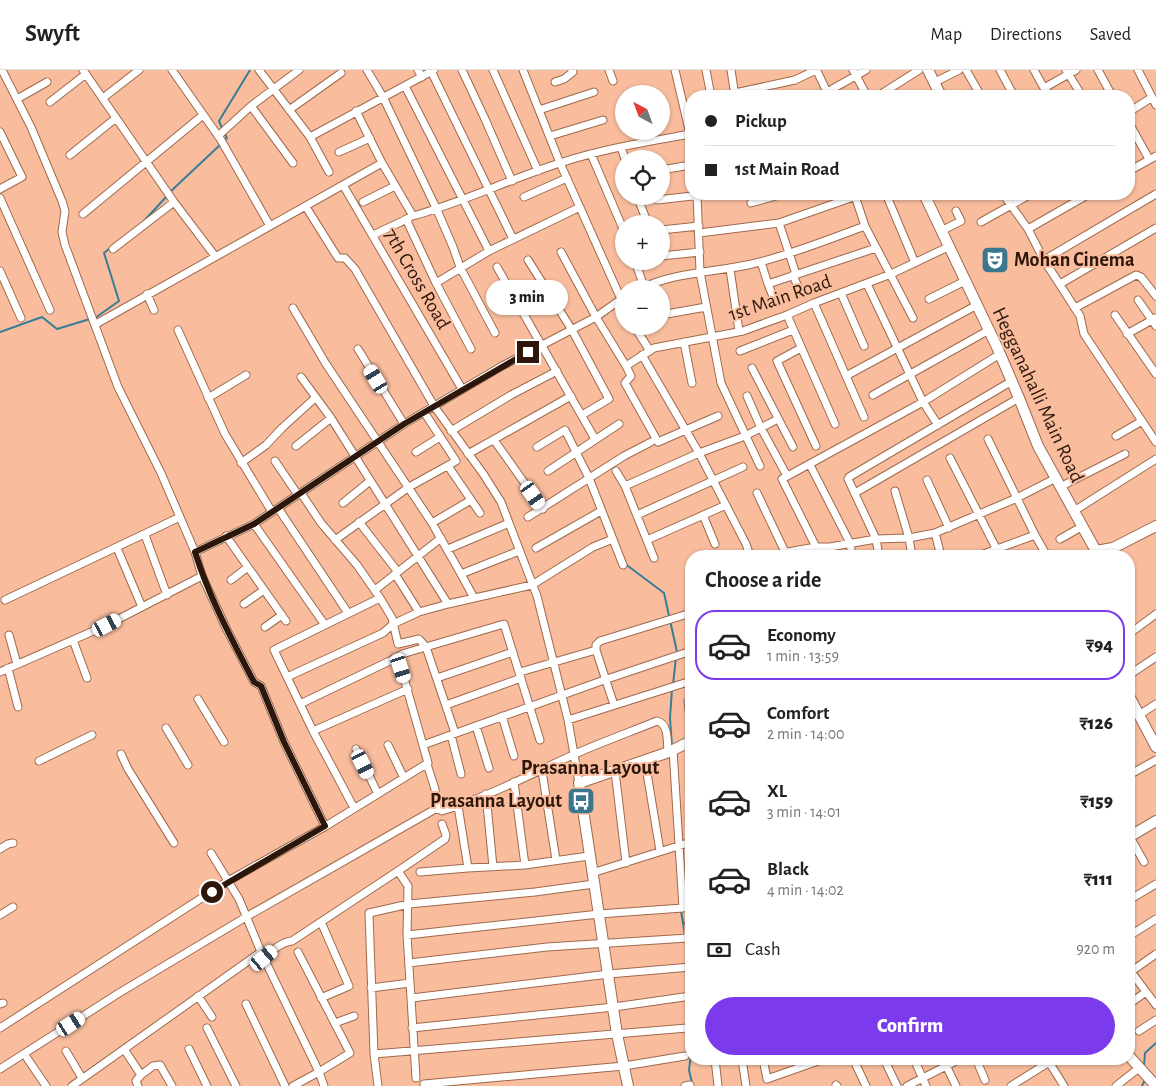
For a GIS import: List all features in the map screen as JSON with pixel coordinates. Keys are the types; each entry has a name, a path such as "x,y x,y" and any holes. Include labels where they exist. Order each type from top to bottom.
{"street":[{"path":"102,98 139,70"},
{"path":"172,70 203,115 222,137 270,226"},
{"path":"260,70 310,137 329,172"},
{"path":"222,137 251,106 300,70"},
{"path":"367,70 383,97 437,210 454,247 460,267 495,333"},
{"path":"418,70 422,77"},
{"path":"462,70 486,118 512,181"},
{"path":"493,70 538,171"},
{"path":"523,70 560,163 615,283"},
{"path":"555,82 571,75 572,70"},
{"path":"609,70 613,81"},
{"path":"675,70 685,113"},
{"path":"706,70 710,90"},
{"path":"731,70 734,90"},
{"path":"755,90 795,80 816,70 826,90"},
{"path":"830,90 855,73 866,70"},
{"path":"887,90 919,70"},
{"path":"928,70 937,90"},
{"path":"934,82 959,70"},
{"path":"966,70 978,90"},
{"path":"1000,70 1011,90"},
{"path":"1034,70 1044,88 1067,72 1076,70"},
{"path":"1098,70 1109,90"},
{"path":"1138,70 1156,106"},
{"path":"5,71 62,201 65,211 62,232 65,245 118,387 161,473 195,552 202,576 227,630 254,682 261,686 284,742 325,826"},
{"path":"310,137 433,71 488,190 513,239"},
{"path":"50,102 85,72 214,256"},
{"path":"1067,72 1078,90"},
{"path":"289,110 341,73"},
{"path":"855,73 864,90"},
{"path":"17,99 48,82"},
{"path":"405,86 489,251"},
{"path":"1149,89 1156,86"},
{"path":"539,110 594,92"},
{"path":"1135,108 1151,98"},
{"path":"251,106 294,163"},
{"path":"356,111 410,218 436,283 471,349"},
{"path":"83,214 203,115"},
{"path":"70,155 116,118"},
{"path":"550,136 603,120"},
{"path":"0,132 22,177 0,189"},
{"path":"1135,134 1149,159"},
{"path":"373,235 410,218 437,210 560,163 621,147 685,135"},
{"path":"339,152 370,138"},
{"path":"591,154 617,215"},
{"path":"1135,167 1156,156"},
{"path":"94,320 147,294 382,163"},
{"path":"670,169 685,167"},
{"path":"524,197 567,178"},
{"name":"7th Cross Road","path":"343,185 462,389"},
{"path":"363,202 395,186"},
{"path":"1044,260 1156,194"},
{"path":"670,198 685,196"},
{"path":"113,249 171,197"},
{"path":"0,198 50,310"},
{"name":"1st Main Road","path":"697,200 700,272 710,336 739,331 787,315 891,274 948,247"},
{"path":"751,203 762,200"},
{"path":"670,230 699,230 779,223 844,200"},
{"path":"859,200 865,226 913,318"},
{"path":"889,200 915,263"},
{"name":"Hegganahalli Main Road","path":"927,200 1020,398 1038,446 1083,526 1094,550"},
{"path":"1007,200 1028,229 1044,260 1080,316 1084,334 1156,442"},
{"path":"981,222 1020,200"},
{"path":"1028,229 1079,200"},
{"path":"306,207 338,258 345,258 355,269 434,406 501,502 532,585 568,720 575,754 617,1034 628,1086"},
{"path":"436,283 489,251 580,207"},
{"path":"941,231 961,221 956,211"},
{"path":"779,223 790,253 798,287"},
{"path":"670,280 700,272 730,269 760,262 865,226"},
{"path":"1060,284 1156,228"},
{"path":"768,284 876,248"},
{"path":"561,252 596,317 626,366 630,376 625,383 658,442 718,416"},
{"path":"670,255 700,252"},
{"path":"528,260 572,330 609,399 582,415"},
{"path":"760,262 772,294"},
{"path":"497,267 595,439"},
{"path":"730,269 739,331"},
{"path":"0,271 21,318"},
{"path":"1075,308 1136,274 1141,277 1156,296"},
{"path":"929,299 966,281"},
{"path":"867,284 922,402 938,425"},
{"path":"841,293 864,346"},
{"path":"147,294 154,310"},
{"path":"1127,334 1155,321 1138,300"},
{"path":"195,552 254,524 404,424 462,389 596,317 615,303"},
{"path":"814,303 864,417"},
{"path":"846,376 977,305"},
{"path":"670,314 706,306"},
{"path":"293,308 326,364 432,522 474,598"},
{"path":"787,315 835,424"},
{"path":"1114,315 1156,374"},
{"path":"178,330 208,398 241,463 348,613"},
{"path":"740,352 793,330"},
{"path":"873,395 989,330"},
{"path":"640,335 650,351"},
{"path":"626,366 654,348 710,336 720,384 760,466"},
{"path":"684,342 692,383"},
{"path":"801,348 778,361 816,446"},
{"path":"358,349 404,424"},
{"path":"816,547 782,479 922,402 1000,354"},
{"path":"642,355 700,453 748,550"},
{"path":"752,368 793,447"},
{"path":"451,431 511,395 557,371"},
{"path":"208,398 246,375"},
{"path":"301,377 331,418 448,604"},
{"path":"879,550 876,539 848,479 850,476 1012,381"},
{"path":"468,454 571,396"},
{"path":"747,396 761,428 787,476"},
{"path":"241,463 266,445 315,398"},
{"path":"855,493 1020,398"},
{"path":"335,540 408,487 456,461 424,412"},
{"path":"296,446 331,418"},
{"path":"625,486 700,453 745,436 778,419"},
{"path":"1116,436 1142,421"},
{"path":"548,470 619,424"},
{"path":"537,447 565,430 589,478 623,565"},
{"path":"416,452 440,438"},
{"path":"494,440 543,509"},
{"path":"988,440 1043,550"},
{"path":"528,517 589,478 651,442"},
{"path":"808,550 816,547 830,547 876,539 909,538 935,533 1125,454"},
{"path":"950,458 997,550 1035,536"},
{"path":"1074,511 1156,459"},
{"path":"275,461 320,522 357,565 375,590 393,624 398,644 419,639 426,647 446,706 461,774"},
{"path":"810,465 850,543 851,550"},
{"path":"448,466 480,514"},
{"path":"636,515 743,467"},
{"path":"616,471 625,486 654,558"},
{"path":"927,480 949,528"},
{"path":"343,503 370,481"},
{"path":"895,491 911,550"},
{"path":"757,493 784,550"},
{"path":"432,522 471,500"},
{"path":"647,540 726,505"},
{"path":"536,548 601,511"},
{"path":"703,515 715,544"},
{"path":"4,600 180,517"},
{"path":"359,522 396,573 419,612"},
{"path":"448,549 509,523"},
{"path":"254,524 325,625"},
{"path":"1060,539 1083,526"},
{"name":"Hegganahalli Main Road","path":"1106,550 1156,526"},
{"path":"935,533 939,550"},
{"path":"145,535 167,595"},
{"path":"226,536 284,618 265,627"},
{"path":"375,590 441,538"},
{"path":"286,676 374,636 383,634 393,624 419,612 532,585 593,547 613,539"},
{"path":"117,548 142,607"},
{"path":"460,574 519,551"},
{"path":"231,580 248,568"},
{"path":"0,672 73,640 202,576"},
{"path":"244,604 264,590"},
{"path":"354,808 313,731 274,650 380,598"},
{"path":"1135,630 1156,614"},
{"path":"614,705 596,645 600,641 685,615"},
{"path":"300,704 402,654 504,624 540,740"},
{"path":"9,635 17,664"},
{"path":"73,640 87,678"},
{"path":"446,706 553,662 596,650"},
{"path":"436,678 513,652"},
{"path":"423,745 561,694 685,653"},
{"path":"398,657 428,763 437,808"},
{"path":"1135,671 1156,657"},
{"path":"8,668 18,707"},
{"path":"568,720 685,683"},
{"path":"313,731 408,689"},
{"path":"198,699 224,742"},
{"path":"1156,704 1135,712 1154,736 1156,747"},
{"path":"502,716 514,756"},
{"path":"407,935 599,914 681,908 671,751 666,726 662,722 657,721 575,754 542,771 458,806 442,811 437,808"},
{"path":"476,726 489,768"},
{"path":"166,728 188,765"},
{"path":"39,761 92,735"},
{"path":"579,783 644,761 685,744"},
{"path":"388,745 404,778"},
{"path":"356,748 378,794"},
{"path":"121,754 128,769 174,843"},
{"path":"1135,772 1156,760"},
{"path":"644,761 660,851"},
{"path":"0,1028 228,881 325,826 427,764"},
{"path":"542,771 556,860"},
{"path":"615,771 626,862"},
{"path":"514,782 525,865"},
{"path":"486,794 493,867"},
{"path":"458,806 468,868"},
{"path":"0,1069 119,993 246,917 437,808"},
{"path":"1135,833 1156,821"},
{"path":"72,1086 198,996 262,955 292,940 321,922 445,839 446,835 442,824"},
{"path":"0,849 13,843"},
{"path":"592,873 685,844"},
{"path":"1135,847 1144,862"},
{"path":"211,853 246,917 324,1086"},
{"path":"420,872 525,865 589,856"},
{"path":"398,870 408,886 407,935 416,1078"},
{"path":"378,1086 374,1054 369,913 409,904 535,892 594,884"},
{"path":"1135,896 1156,884"},
{"path":"0,915 12,907"},
{"path":"1135,932 1156,920"},
{"path":"321,922 349,986 322,998"},
{"path":"409,963 547,946 685,938"},
{"path":"293,1086 350,1053 298,952"},
{"path":"1135,968 1156,954"},
{"path":"412,998 609,974 685,968"},
{"path":"1135,979 1156,1005"},
{"path":"371,988 410,984"},
{"path":"1135,1000 1146,992"},
{"path":"198,996 212,1017"},
{"path":"412,1028 614,1007 685,997"},
{"path":"246,1004 285,1086"},
{"path":"335,1024 354,1016"},
{"path":"1139,1032 1156,1020"},
{"path":"207,1028 236,1086"},
{"path":"374,1054 685,1028"},
{"path":"124,1049 141,1075"},
{"path":"189,1049 208,1086"},
{"path":"66,1051 82,1078"},
{"path":"425,1086 424,1084 624,1066 685,1056"},
{"path":"27,1058 46,1086"},
{"path":"1135,1063 1156,1086"},
{"path":"138,1086 136,1081 141,1075 153,1066 160,1065 172,1086"},
{"path":"716,1065 718,1086"},
{"path":"743,1065 746,1086"},
{"path":"764,1065 767,1079 807,1065"},
{"path":"856,1065 866,1086"},
{"path":"887,1065 897,1086"},
{"path":"916,1065 924,1083"},
{"path":"907,1086 924,1083 950,1065"},
{"path":"979,1065 985,1080"},
{"path":"1011,1086 1045,1065"},
{"path":"1053,1065 1064,1086"},
{"path":"946,1067 956,1086"},
{"path":"1116,1086 1143,1073"}],"waterway":[{"path":"222,128 219,121 250,70"},
{"path":"224,132 227,138 224,141"},
{"path":"170,192 221,144"},
{"path":"143,222 167,196"},
{"path":"95,318 119,301 104,253 110,248"},
{"path":"0,332 42,317 57,329 90,319"},
{"path":"624,563 664,593 677,652"},
{"path":"673,685 676,657"},
{"path":"672,689 670,718 672,747"},
{"path":"681,911 685,934"},
{"path":"1144,1066 1145,1053 1156,1043"},
{"path":"690,1065 692,1083"},
{"path":"1142,1086 1145,1080"}],"place":[{"name":"Mohan Cinema","path":"995,260"},
{"name":"Prasanna Layout","path":"581,801"}],"district":[{"name":"Prasanna Layout","path":"590,767"}],"route":[{"path":"212,892 325,826 284,742 261,686 254,682 235,642 227,630 202,576 195,552 254,524 404,424 528,352"}]}
